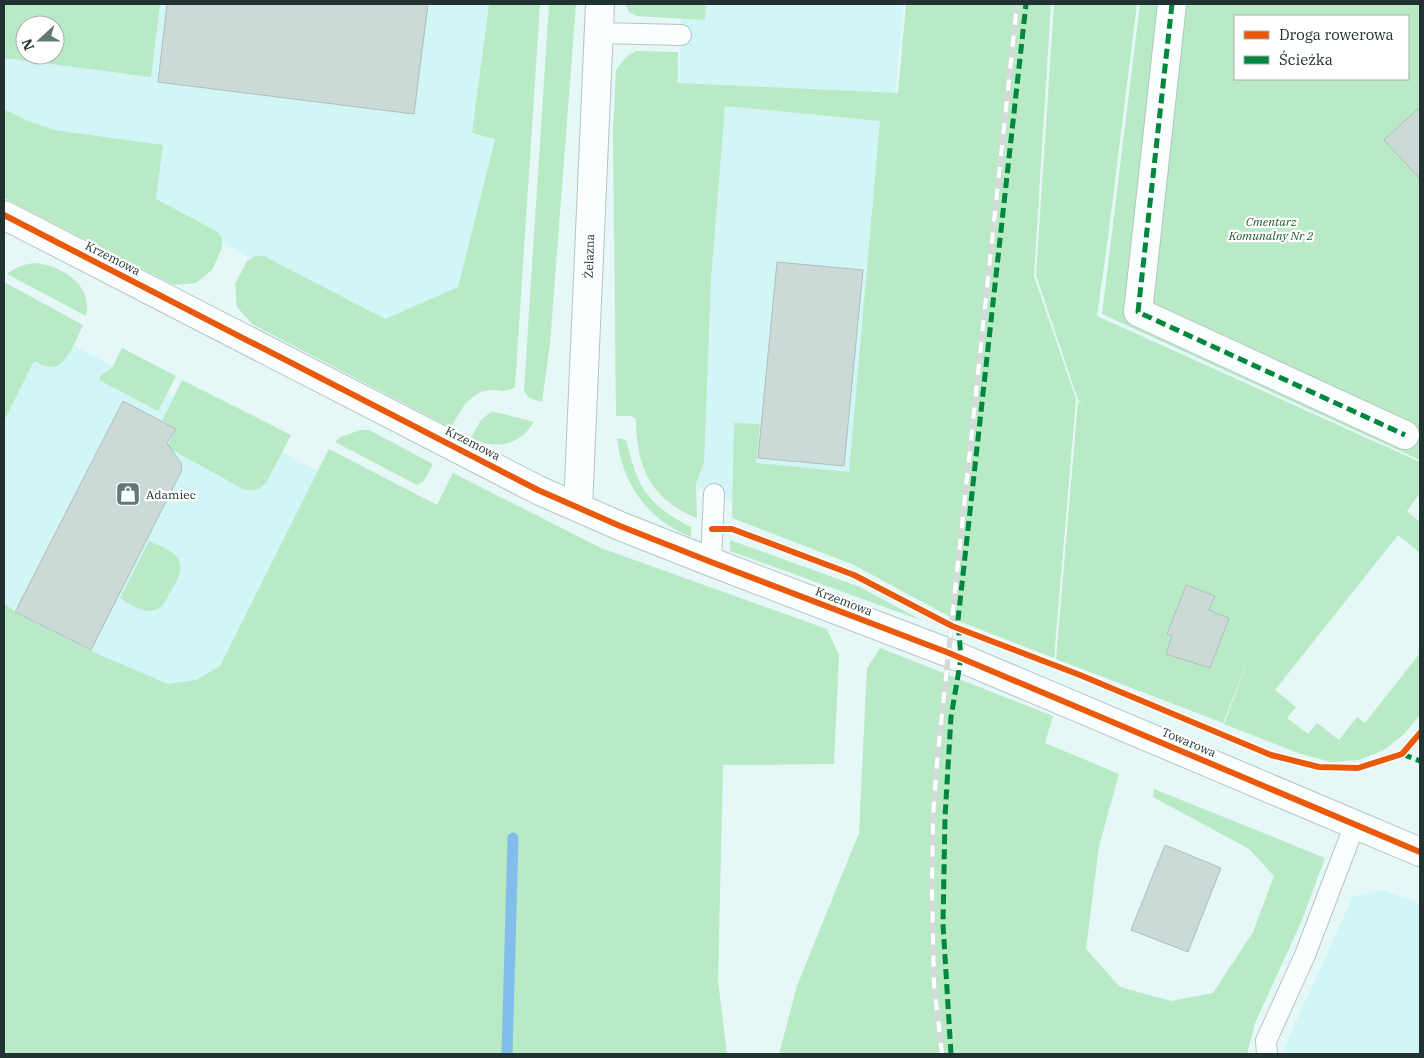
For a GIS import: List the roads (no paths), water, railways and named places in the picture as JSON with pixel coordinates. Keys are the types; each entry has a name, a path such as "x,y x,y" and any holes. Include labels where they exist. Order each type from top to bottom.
{"street":[{"name":"Żelazna","path":"578,508 600,4"},
{"path":"1172,4 1138,312 1405,435"},
{"name":"Krzemowa","path":"4,215 530,486 578,508 711,562 949,653"},
{"name":"Towarowa","path":"949,653 1355,824 1418,844"}],"lane":[{"path":"599,33 681,35"},
{"path":"711,562 714,494"},
{"path":"1268,1054 1266,1042 1306,954 1355,824"}],"waterway":[{"path":"507,1054 513,838"}],"railway":[{"path":"942,1054 934,984 933,817 937,762 1017,4"}],"place":[{"name":"Adamiec","path":"128,494"}],"park label":[{"name":"Cmentarz Komunalny Nr 2","path":"1271,228"}]}
